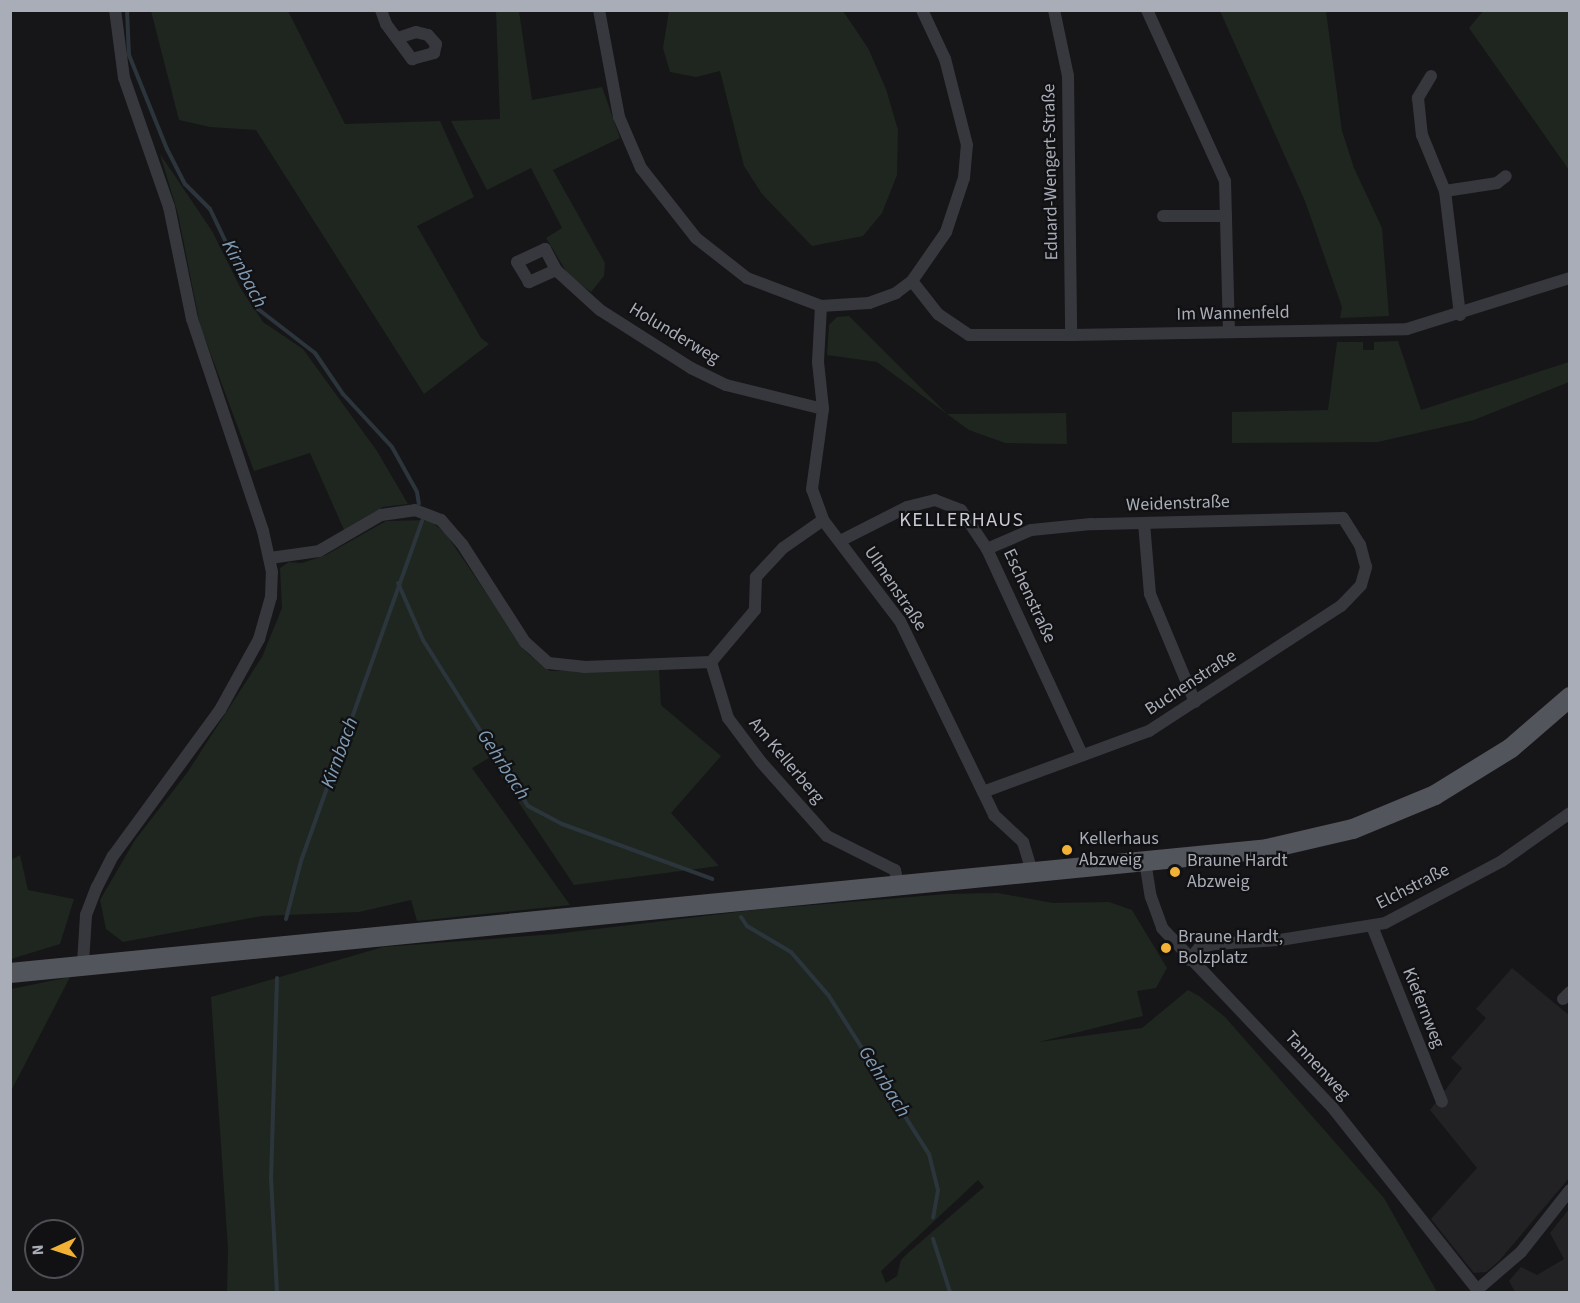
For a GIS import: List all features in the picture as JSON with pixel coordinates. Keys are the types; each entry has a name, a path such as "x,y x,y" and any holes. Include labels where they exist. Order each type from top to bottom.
{"main road":[{"path":"10,973 83,963 1278,847 1353,829 1395,813 1474,773 1511,748 1569,697"}],"street":[{"path":"381,10 398,38"},
{"path":"599,10 619,117 641,168 696,238 747,278 821,306 869,303 896,293 912,281 946,232 963,178 967,145 945,59 922,10"},
{"name":"Eduard-Wengert-Straße","path":"1054,10 1068,76 1071,335"},
{"path":"1147,10 1150,23 1225,181 1229,332"},
{"path":"83,963 86,915 113,856 214,718 259,639 271,597 270,558 246,472 192,319 182,259 169,207 124,78 115,15"},
{"path":"1431,76 1418,98 1422,135 1444,192 1460,315"},
{"path":"1444,192 1497,183 1506,176"},
{"path":"1163,216 1226,216"},
{"name":"Holunderweg","path":"556,270 600,309 691,368 726,385 823,409"},
{"name":"Im Wannenfeld","path":"912,281 938,314 969,335 1071,335 1407,329 1460,315 1569,278"},
{"name":"Ulmenstraße","path":"821,306 818,362 823,409 812,489 823,520 900,621 994,815 1023,843 1032,871"},
{"name":"Eschenstraße","path":"840,541 908,507 935,500 961,510 987,549 1082,755"},
{"path":"270,558 319,551 381,515 415,510 441,520 462,544 525,642 548,663 584,667 711,662 755,610 756,577 783,548 823,520"},
{"name":"Weidenstraße","path":"987,549 1031,530 1144,523 1343,518 1360,544"},
{"path":"1144,523 1150,594 1195,702"},
{"name":"Buchenstraße","path":"983,792 1149,731 1341,606 1361,585 1366,567 1360,544"},
{"name":"Am Kellerberg","path":"711,662 728,718 761,762 827,836 895,870 898,884"},
{"name":"Elchstraße","path":"1189,960 1200,948 1214,944 1280,940 1372,926 1502,861 1569,813"},
{"name":"Tannenweg","path":"1145,861 1157,916 1189,960 1332,1107 1478,1292"},
{"name":"Kiefernweg","path":"1372,926 1442,1102"},
{"path":"1478,1292 1521,1252 1569,1190"}],"shaded area":[{"path":"842,10 868,48 886,89 898,130 897,175 882,213 863,236 812,246 762,194 744,166 720,71 696,77 670,72 663,48 669,11"},
{"path":"151,11 288,11 345,124 440,121 474,197 417,226 481,338 489,344 424,394 256,130 210,127 179,120"},
{"path":"496,11 519,11 532,100 602,87 620,138 553,170 605,263 604,276 591,292 569,276 546,238 562,228 531,168 487,190 451,121 500,119"},
{"path":"1220,11 1326,11 1342,131 1354,168 1382,228 1389,316 1340,318 1342,307 1305,201"},
{"path":"1483,11 1569,11 1569,170 1469,28"},
{"path":"160,154 212,231 241,289 263,322 303,349 377,451 408,504 383,507 345,532 310,453 254,471 200,325 178,214"},
{"path":"849,316 947,414 877,362 827,355 829,325 837,317"},
{"path":"1398,341 1421,410 1569,362 1569,382 1474,420 1378,442 1232,443 1232,412 1328,410 1337,342 1363,342 1363,350 1374,350 1374,342"},
{"path":"1066,413 1067,444 1005,443 969,430 947,414"},
{"path":"430,520 446,534 527,653 550,671 659,668 661,705 721,756 671,813 719,866 574,885 489,758 472,768 570,905 417,921 411,900 359,912 262,916 123,942 106,929 100,900 135,840 187,773 262,657 282,608 280,568 289,562 302,563 326,555 386,521"},
{"path":"20,855 28,890 74,899 60,944 11,959 11,860"},
{"path":"998,893 1053,903 1109,902 1132,910 1167,968 1156,988 1137,991 1143,1016 1039,1042 1142,1028 1188,990 1199,996 1225,1017 1384,1198 1437,1292 227,1292 228,1248 211,997 383,947 555,934 754,910 947,894","holes":["978,1180 984,1187 909,1252 901,1260 897,1276 886,1283 881,1271"]},
{"path":"1512,968 1569,1015 1569,1178 1499,1261 1486,1272 1474,1273 1431,1219 1477,1168 1430,1110 1462,1068 1451,1058 1486,1018 1476,1009"},
{"path":"70,977 68,981 11,1091 11,989"},
{"path":"1569,1209 1569,1292 1515,1292 1509,1281 1521,1267 1537,1275 1564,1259 1550,1233"}],"waterway":[{"name":"Kirnbach","path":"127,10 129,55 167,149 185,184 210,209 258,309 315,353 343,394 392,447 417,492 419,504"},
{"name":"Kirnbach","path":"286,919 301,861 422,521"},
{"name":"Gehrbach","path":"398,583 423,640 528,806 562,824 712,879"},
{"name":"Gehrbach","path":"741,917 747,926 791,952 829,996 929,1154 938,1190 933,1218"},
{"name":"Kirnbach","path":"277,978 271,1178 277,1292"},
{"name":"Gehrbach","path":"933,1239 950,1292"}],"place":[{"name":"Kellerhaus Abzweig","path":"1067,850"},
{"name":"Braune Hardt Abzweig","path":"1175,872"},
{"name":"Braune Hardt, Bolzplatz","path":"1166,948"}],"district":[{"name":"KELLERHAUS","path":"962,520"}]}
